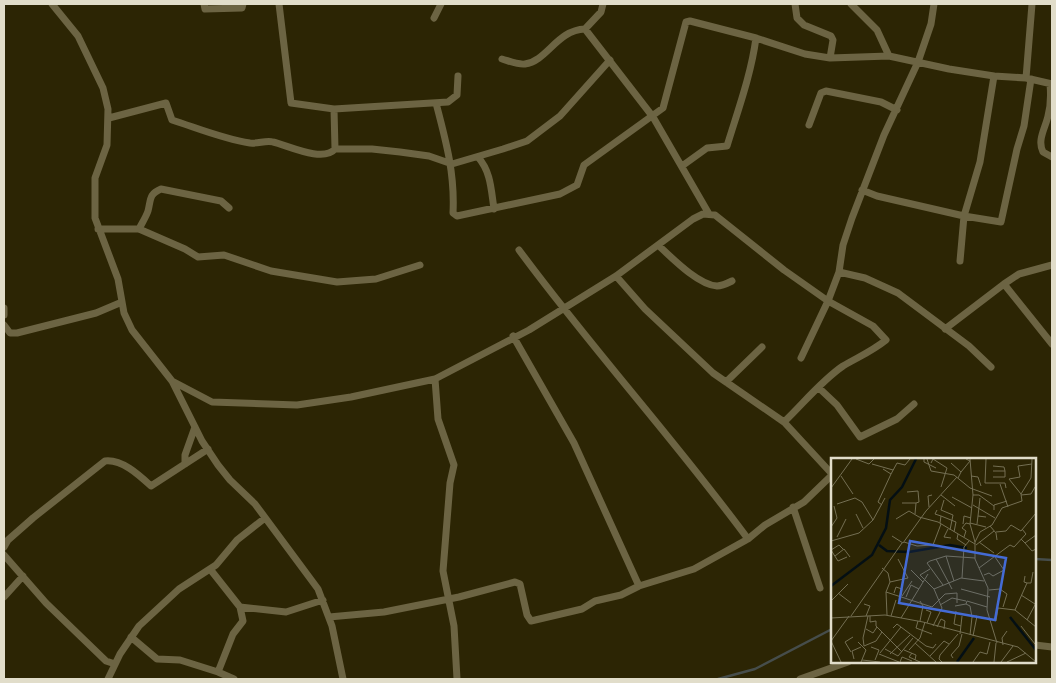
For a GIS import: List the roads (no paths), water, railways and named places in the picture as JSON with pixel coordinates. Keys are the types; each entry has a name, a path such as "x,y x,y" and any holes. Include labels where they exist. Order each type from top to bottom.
{"street":[{"path":"52,4 78,36 103,88 109,118 107,145 95,178 93,199 98,229 118,278 122,302 132,330 172,381 195,427 230,480 255,504 318,589 330,617 343,679"},
{"path":"204,4 205,9 242,8 243,4"},
{"path":"279,4 291,103 334,110 375,108 399,103 448,102 457,95 458,76"},
{"path":"434,18 441,4"},
{"path":"502,59 519,64 533,62 568,32 586,29 601,12 603,4"},
{"path":"796,4 797,18 804,25 831,36 833,40 830,58"},
{"path":"851,4 877,30 890,56"},
{"path":"800,358 828,300 839,272 843,245 862,190 884,135 918,62 931,24 934,4"},
{"path":"862,190 877,196 964,216 1001,222 1024,126 1029,78 1032,4"},
{"path":"436,103 447,153 452,164 454,213 457,216 560,194 577,185 584,165 663,108 686,22 690,20 756,38 783,48 830,58 890,56 994,76 1029,78 1051,84 1050,106 1040,146 1043,152 1052,157"},
{"path":"586,29 653,117 709,214"},
{"path":"682,166 707,148 727,146 736,113 751,74 756,38"},
{"path":"109,118 166,103 172,120 237,140 253,143 272,141 305,154 331,152 335,149 400,152 429,156 452,164 527,141 560,116 610,60"},
{"path":"960,261 964,216 980,162 994,76"},
{"path":"809,125 821,93 826,91 881,102 897,110"},
{"path":"334,110 335,149"},
{"path":"478,156 486,166 490,176 494,209"},
{"path":"139,229 148,211 150,196 161,188 221,202 229,208"},
{"path":"172,381 212,402 297,405 351,397 436,378 513,336 529,330 616,276 693,219 709,214 715,215 728,224 749,244 784,270 828,300 873,326 886,340 869,354 843,366 784,422"},
{"path":"98,229 139,229 185,249 198,257 224,255 271,271 337,282 376,279 420,265"},
{"path":"658,245 683,268 707,282 717,286 732,281"},
{"path":"519,250 563,309 668,435 748,539"},
{"path":"945,329 1019,274 1052,265"},
{"path":"839,272 865,278 898,293 968,346 991,367"},
{"path":"616,276 645,309 713,373 784,422 831,473"},
{"path":"1004,284 1052,344"},
{"path":"4,325 10,333 17,333 96,313 122,302"},
{"path":"4,308 4,315"},
{"path":"513,336 574,444 639,586"},
{"path":"726,382 762,347"},
{"path":"436,378 438,418 454,465 450,482 443,571 454,632 457,679"},
{"path":"819,388 837,406 860,437 897,419 914,404"},
{"path":"185,464 185,455 195,427"},
{"path":"4,547 8,540 33,518 105,461 112,461 128,468 151,486 208,449"},
{"path":"330,617 384,612 448,599 515,582 520,584 527,615 531,620 582,609 595,601 621,595 639,586 694,570 748,539 765,525 804,502 831,475"},
{"path":"793,508 820,588"},
{"path":"108,679 131,636 161,603 210,569 237,540 265,518"},
{"path":"4,555 46,603 106,661 115,664"},
{"path":"210,569 240,607 243,621 233,634 218,672"},
{"path":"4,597 23,576"},
{"path":"240,607 286,612 324,600"},
{"path":"131,636 157,659 180,660 234,679"},
{"path":"1036,645 1052,647"},
{"path":"800,679 845,663"}],"waterway":[{"path":"1036,559 1052,560"},
{"path":"718,679 755,669 831,630"}]}
